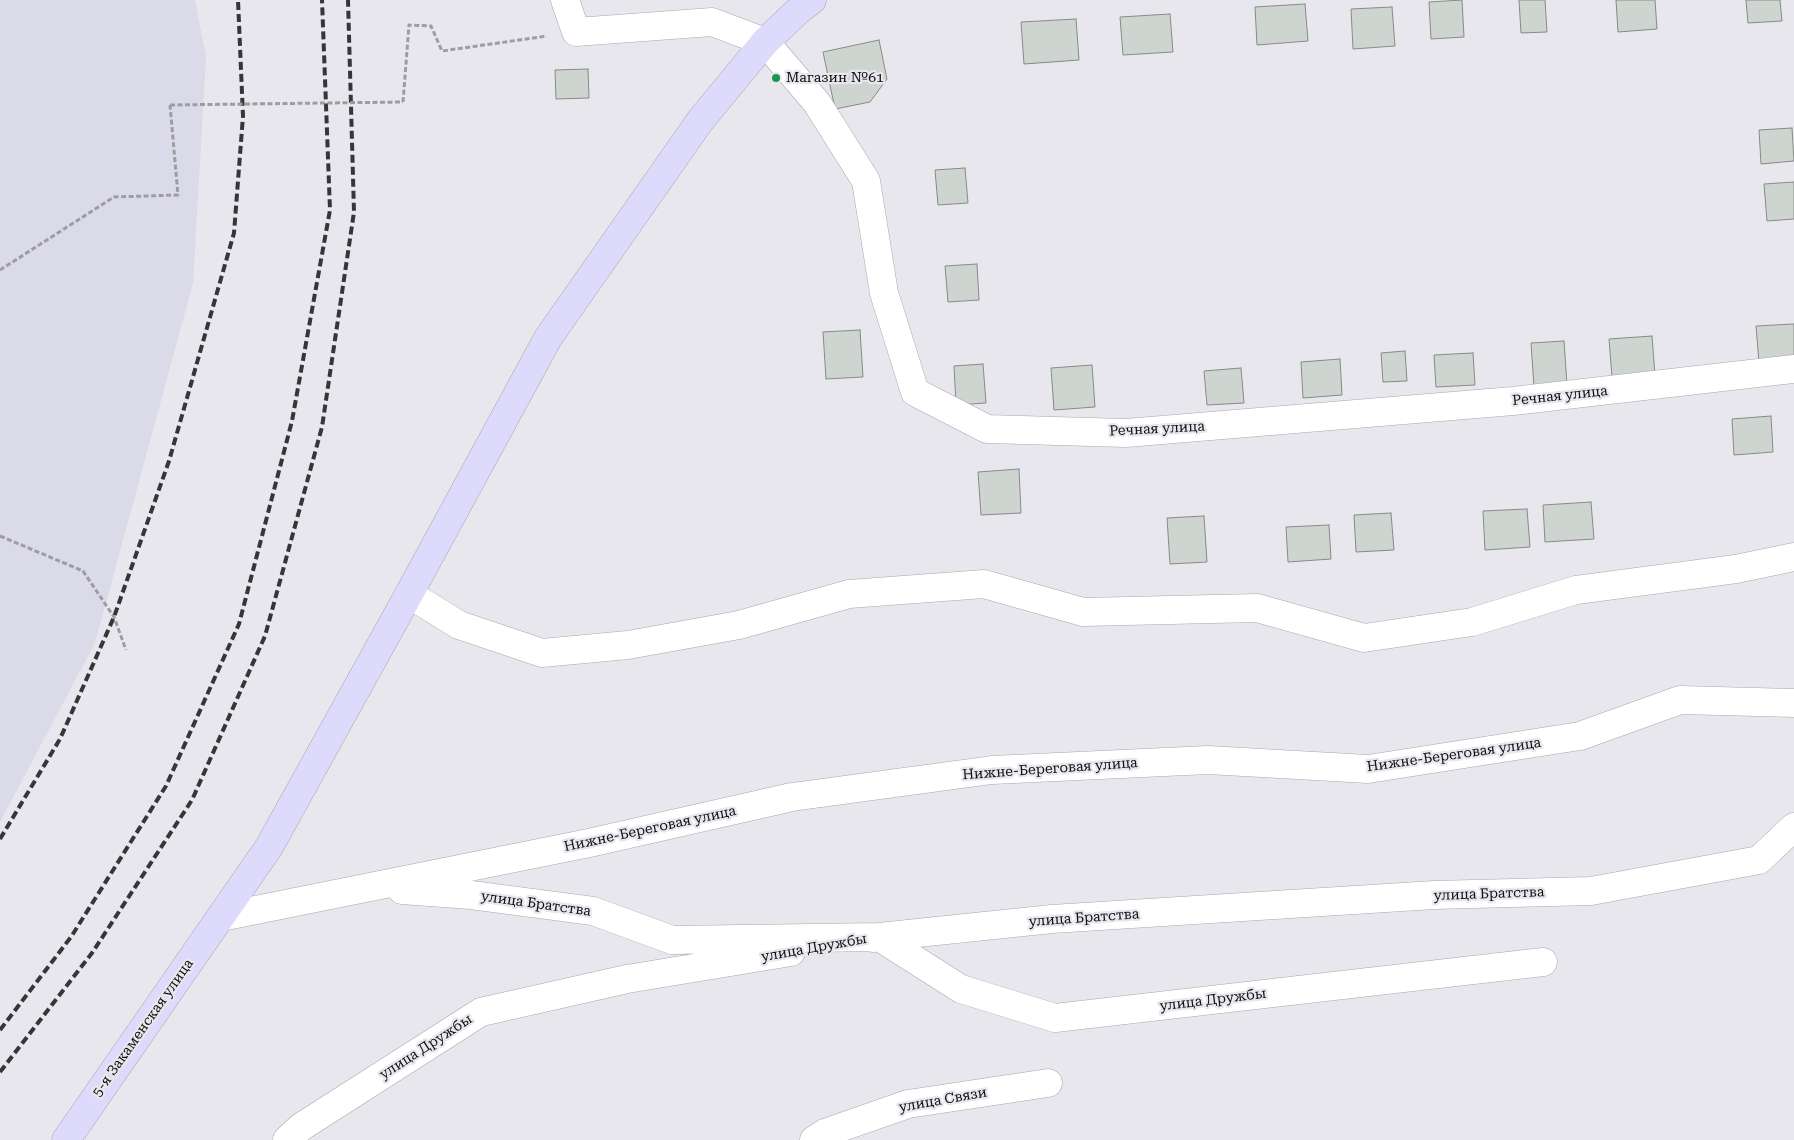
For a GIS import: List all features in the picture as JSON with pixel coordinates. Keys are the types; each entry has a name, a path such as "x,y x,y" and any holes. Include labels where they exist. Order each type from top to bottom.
{"street":[{"path":"565,0 576,32 712,22 765,42"},
{"name":"5-я Закаменская улица","path":"66,1140 269,847 548,338 700,122 765,42 812,0"},
{"name":"Речная улица","path":"765,42 817,103 866,181 884,293 915,392 987,429 1126,433 1512,401 1794,369"},
{"path":"409,594 459,625 542,653 628,645 739,625 849,594 984,584 1083,612 1257,608 1364,638 1472,622 1576,590 1736,569 1794,557"},
{"name":"Нижне-Береговая улица","path":"221,917 589,843 792,797 992,770 1208,760 1368,769 1580,736 1680,700 1794,703"},
{"name":"улица Братства","path":"365,888 471,895 594,911 672,940 879,937 1072,918 1434,895 1591,891 1759,860 1794,827"},
{"name":"улица Дружбы","path":"287,1140 301,1127 481,1012 627,979 879,937 961,989 1056,1018 1542,962"},
{"name":"улица Связи","path":"814,1140 825,1133 908,1104 1048,1083"}],"path":[{"path":"0,270 114,197 178,195 170,105 403,102 409,25 431,26 442,51 576,32"},
{"path":"0,536 83,572 114,617 126,650"}],"shaded area":[{"path":"0,0 195,0 206,57 193,283 95,643 0,822"}],"building":[{"path":"1462,0 1464,37 1431,39 1429,2"},
{"path":"1519,0 1545,0 1547,32 1521,33"},
{"path":"1616,0 1655,0 1657,29 1618,32"},
{"path":"1746,0 1780,0 1782,21 1748,23"},
{"path":"1305,4 1308,41 1257,45 1255,7"},
{"path":"1392,7 1395,46 1353,49 1351,9"},
{"path":"1170,14 1173,52 1123,55 1120,17"},
{"path":"1076,19 1079,60 1024,64 1021,22"},
{"path":"879,40 887,79 870,102 835,109 823,52"},
{"path":"588,69 589,98 556,99 555,70"},
{"path":"1792,128 1794,161 1761,164 1759,130"},
{"path":"965,168 968,203 938,205 935,170"},
{"path":"1794,182 1794,219 1767,221 1764,184"},
{"path":"977,264 979,300 948,302 945,266"},
{"path":"1794,324 1794,360 1759,362 1756,326"},
{"path":"860,330 863,377 826,379 823,332"},
{"path":"1652,336 1655,375 1612,377 1609,339"},
{"path":"1564,341 1567,385 1534,387 1531,343"},
{"path":"1405,351 1407,381 1383,382 1381,353"},
{"path":"1473,353 1475,385 1436,387 1434,355"},
{"path":"1340,359 1342,395 1303,398 1301,362"},
{"path":"983,364 986,403 956,405 954,366"},
{"path":"1092,365 1095,407 1054,410 1051,368"},
{"path":"1241,368 1244,403 1207,405 1204,371"},
{"path":"1771,416 1773,452 1734,455 1732,419"},
{"path":"1019,469 1021,513 981,515 978,472"},
{"path":"1591,502 1594,539 1545,542 1543,505"},
{"path":"1527,509 1530,547 1485,550 1483,511"},
{"path":"1391,513 1394,550 1356,552 1354,515"},
{"path":"1204,516 1207,562 1170,564 1167,518"},
{"path":"1329,525 1331,559 1288,562 1286,527"}],"railway":[{"path":"0,839 60,739 114,617 169,461 234,233 243,116 238,0"},
{"path":"0,1030 71,937 166,786 239,624 292,421 330,210 322,0"},
{"path":"0,1072 92,953 192,800 265,636 322,427 354,212 348,0"}],"place":[{"name":"Магазин №61","path":"776,78"}]}
